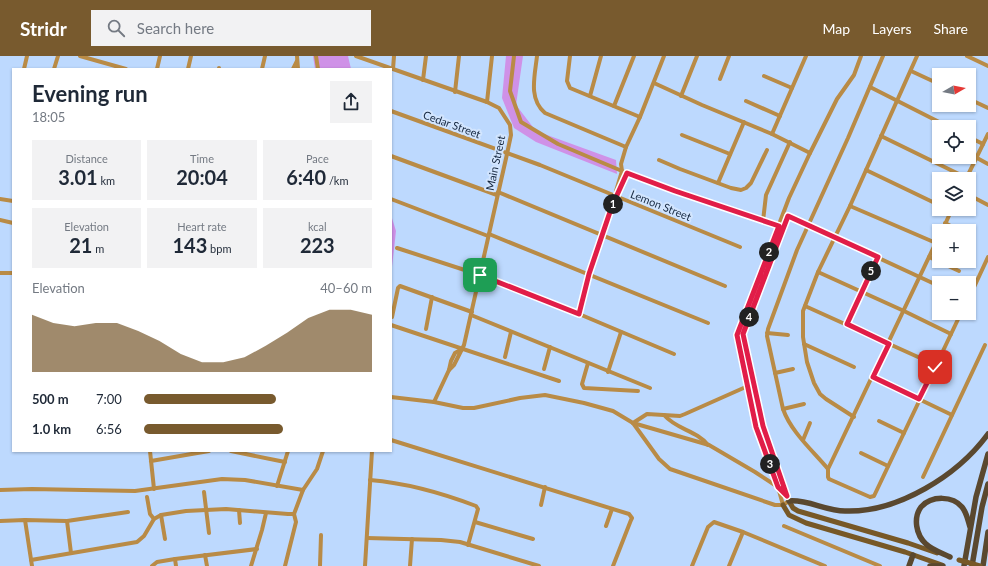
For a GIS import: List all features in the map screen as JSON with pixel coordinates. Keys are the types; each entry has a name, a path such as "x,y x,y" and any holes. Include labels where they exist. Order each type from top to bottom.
{"highway":[{"path":"788,498 817,506 844,511 878,508 896,503 917,493 946,475 965,460 988,434"},
{"path":"964,566 976,497 988,454"},
{"path":"972,566 982,507 988,484"},
{"path":"950,557 932,548 925,543 920,536 916,527 921,508 926,503 934,500 949,498 957,502 963,508 970,527"},
{"path":"981,566 988,532"},
{"path":"909,566 914,555"},
{"path":"930,566 944,566"}],"main road":[{"path":"788,498 793,508 798,511 981,566"},
{"path":"783,505 789,515 806,522 914,555 944,566"}],"street":[{"path":"24,68 27,56"},
{"path":"54,68 58,56"},
{"path":"80,56 122,68"},
{"path":"157,68 160,56"},
{"path":"188,68 191,56"},
{"path":"262,68 264,56"},
{"path":"316,56 318,68"},
{"name":"Main Street","path":"356,56 390,68"},
{"path":"393,69 394,56"},
{"path":"423,80 426,56"},
{"path":"455,92 459,56"},
{"path":"487,102 492,56"},
{"path":"514,56 510,91 520,122 558,144 625,172 675,191 779,226"},
{"path":"537,56 534,97 539,108 545,113 626,147"},
{"path":"570,56 568,86 573,90 640,117"},
{"path":"590,96 601,56"},
{"path":"614,106 634,56"},
{"path":"625,172 621,164 626,147 640,117 664,56"},
{"path":"681,96 697,56"},
{"path":"720,79 729,56"},
{"path":"772,134 806,56"},
{"path":"783,505 756,427 737,335 790,198 810,153 837,99 854,75 861,56"},
{"path":"828,469 791,425 783,409 767,333 808,226 884,56"},
{"path":"854,416 832,404 820,394 811,373 804,344 802,328 804,306 818,272 850,206 917,56"},
{"path":"967,56 988,66"},
{"path":"293,68 298,58"},
{"name":"Main Street","path":"393,69 487,102 499,108 510,125 511,135 472,314 462,349 455,353 434,402"},
{"path":"911,71 932,81"},
{"path":"764,76 792,88"},
{"path":"654,83 790,142 810,153"},
{"path":"870,88 935,120"},
{"path":"746,101 780,116"},
{"path":"976,102 988,108"},
{"name":"Cedar Street","path":"392,111 507,154"},
{"path":"718,183 744,122"},
{"path":"988,134 976,158 988,164"},
{"path":"682,135 730,154"},
{"path":"881,136 953,172"},
{"path":"976,140 983,144"},
{"path":"763,221 766,195 790,142"},
{"path":"659,160 736,190 741,190 746,188 755,176 767,150"},
{"name":"Lemon Street","path":"507,154 540,165 740,247"},
{"path":"392,156 498,193 725,286"},
{"path":"866,170 932,202"},
{"path":"579,314 589,274 616,197 616,191 625,172"},
{"path":"0,199 12,201"},
{"path":"392,199 589,274 708,323"},
{"path":"976,199 988,205"},
{"path":"850,206 932,242"},
{"path":"788,498 763,426 743,334 788,216 932,282"},
{"path":"945,223 948,216"},
{"path":"0,220 12,223"},
{"path":"397,248 480,275 579,314 674,354"},
{"path":"932,251 889,344 828,469 829,479 872,497 874,496 958,320"},
{"path":"929,256 959,271"},
{"path":"976,283 988,256"},
{"path":"847,324 878,257"},
{"path":"0,273 12,272"},
{"path":"818,272 862,291 951,334"},
{"path":"392,317 398,286 400,286 432,297 511,332 650,388"},
{"path":"426,329 432,297"},
{"path":"804,306 918,357"},
{"path":"392,325 559,381"},
{"path":"505,356 511,332"},
{"path":"608,372 621,332"},
{"path":"767,333 788,335"},
{"path":"804,344 854,367"},
{"path":"923,477 985,345"},
{"path":"544,369 550,347"},
{"path":"588,363 582,384 584,388 638,391"},
{"path":"775,373 793,369"},
{"path":"873,377 952,415"},
{"path":"633,423 647,414 680,416 748,386"},
{"path":"392,397 434,402 463,408 474,408 520,398 546,395 584,403 613,411 633,423 709,445 738,461 778,487 788,498"},
{"path":"783,409 804,404"},
{"path":"663,414 669,421 679,428 690,431 709,445"},
{"path":"879,421 904,433"},
{"path":"633,423 659,459 670,468 775,505 783,505"},
{"path":"803,440 810,424"},
{"path":"392,440 629,514 632,518 613,566"},
{"path":"150,452 154,489"},
{"path":"151,462 184,453 196,452"},
{"path":"240,452 285,462"},
{"path":"277,486 288,452"},
{"path":"286,566 296,522 294,514 303,490 317,469 323,452"},
{"path":"365,566 372,452"},
{"path":"861,453 888,466"},
{"path":"0,490 32,489 125,491 154,489 222,480 245,480 303,490"},
{"path":"370,480 392,482 411,486 476,506 478,509 468,544"},
{"path":"541,505 545,487"},
{"path":"204,492 209,533"},
{"path":"147,497 150,514 154,519"},
{"path":"783,505 788,498"},
{"path":"31,560 137,542 144,536 154,519 161,515 206,509 294,514"},
{"path":"606,526 612,509"},
{"path":"240,510 240,523"},
{"path":"0,521 67,521 128,512"},
{"path":"251,566 266,513"},
{"path":"161,515 165,539"},
{"path":"25,520 32,566"},
{"path":"67,521 71,553"},
{"path":"475,522 533,539"},
{"path":"692,566 708,527 712,523 718,522 825,566"},
{"path":"784,526 880,566"},
{"path":"729,566 743,532"},
{"path":"320,566 321,535"},
{"path":"367,538 442,540 468,544 539,566"},
{"path":"410,566 412,540"},
{"path":"152,566 157,562 175,559 257,549"},
{"path":"205,555 207,566"},
{"path":"175,559 176,566"}],"shaded area":[{"path":"313,56 348,56 351,68 315,68"},
{"path":"506,56 523,56 516,105 536,131 616,160 617,174 536,142 514,128 502,98"},
{"path":"392,218 396,231 392,267"}],"route":[{"path":"480,275 579,314 589,274 612,206 627,173 779,226 737,335 756,427 778,487 787,496 763,426 743,334 788,216 878,257 847,324 889,344 873,377 919,399 935,367"}]}
